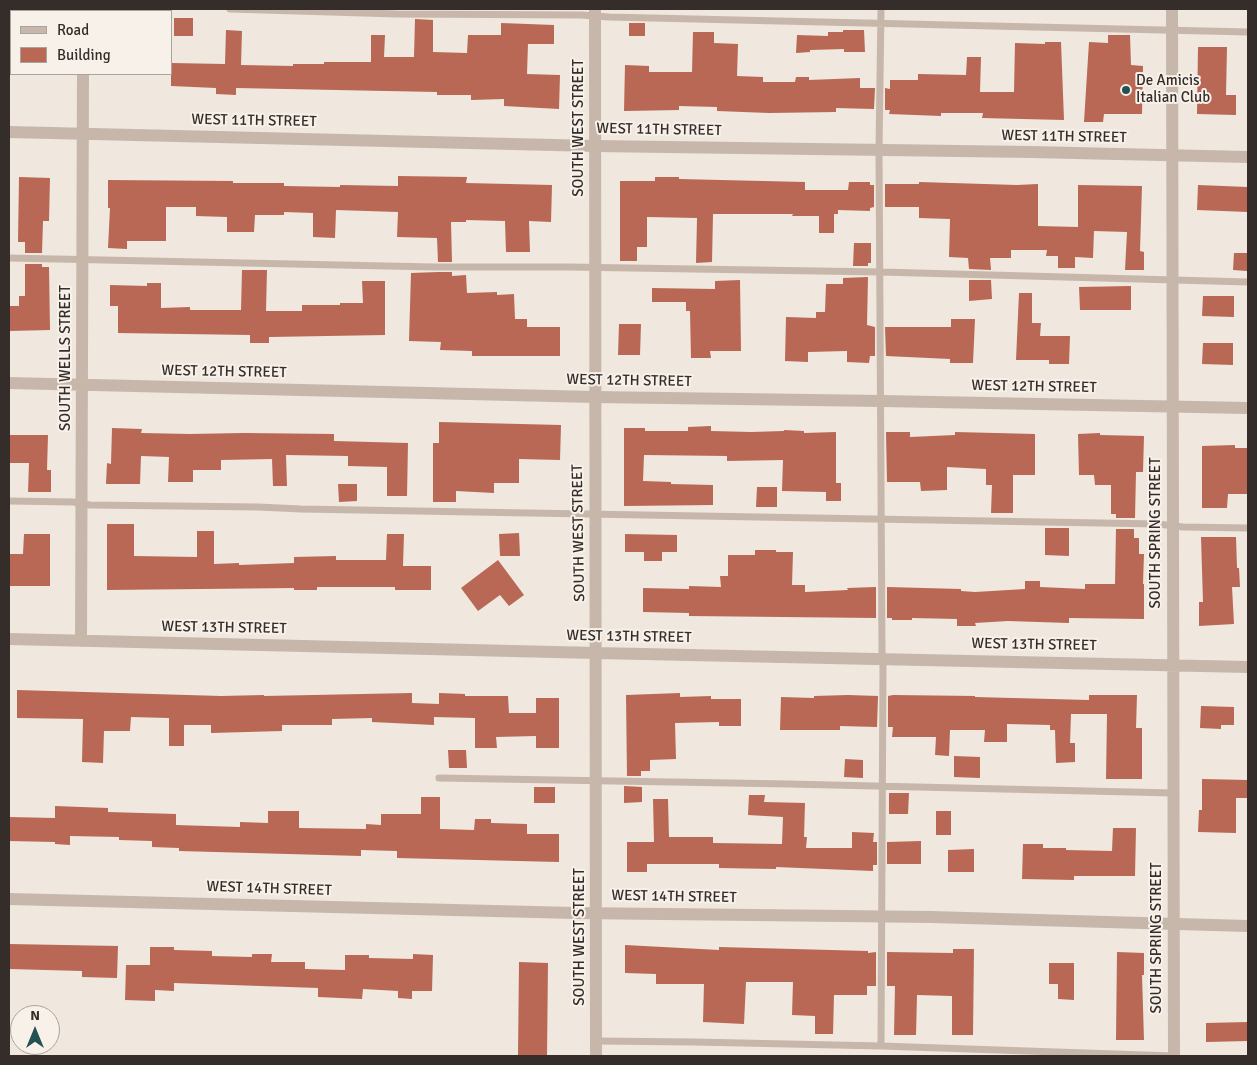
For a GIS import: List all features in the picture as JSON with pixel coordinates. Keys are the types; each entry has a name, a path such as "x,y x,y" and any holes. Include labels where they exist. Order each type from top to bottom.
{"street":[{"name":"SOUTH SPRING STREET","path":"1172,9 1174,1056"},
{"name":"SOUTH WEST STREET","path":"595,12 596,1056"},
{"name":"SOUTH WELLS STREET","path":"81,641 83,75"},
{"name":"WEST 11TH STREET","path":"9,132 595,146 1248,157"},
{"name":"WEST 12TH STREET","path":"9,384 594,397 1248,408"},
{"name":"WEST 13TH STREET","path":"9,639 1248,667"},
{"name":"WEST 14TH STREET","path":"9,899 596,912 883,916 1248,926"}],"lane":[{"path":"230,9 397,14 595,12 609,17 1248,32"},
{"path":"881,9 883,916 881,1046"},
{"path":"9,258 405,266 881,272 1248,282"},
{"path":"9,501 73,502 90,505 782,516 1248,528"},
{"path":"439,778 1173,792"},
{"path":"596,1041 881,1046 1174,1056"}],"building":[{"path":"174,18 193,18 193,36 174,36"},
{"path":"415,19 433,20 433,52 467,53 468,35 501,35 501,23 554,25 554,44 528,44 527,74 560,75 559,109 504,106 504,99 471,100 471,95 437,95 437,92 236,88 236,95 216,94 216,88 171,86 172,63 225,64 226,30 242,31 241,65 293,66 293,64 324,64 324,62 371,62 371,35 385,35 384,57 414,57"},
{"path":"629,23 645,23 645,36 629,36"},
{"path":"843,30 864,30 865,52 844,52 844,49 810,50 810,52 796,53 797,35 828,36 828,32 843,32"},
{"path":"693,32 714,32 714,43 738,44 737,76 763,77 763,82 795,82 796,77 809,77 809,80 860,78 860,88 875,88 874,109 836,108 836,112 769,113 717,111 717,107 679,106 679,110 624,111 625,65 649,66 649,72 692,72"},
{"path":"1108,35 1130,35 1131,65 1143,66 1142,114 1104,114 1103,122 1084,122 1089,42 1108,43"},
{"path":"1045,42 1061,42 1064,120 982,118 983,113 941,113 941,116 889,114 890,110 885,110 885,88 890,89 890,80 918,80 918,74 966,75 967,57 981,57 980,92 1014,92 1015,43 1045,44"},
{"path":"1198,47 1227,47 1226,95 1236,95 1236,115 1197,114"},
{"path":"398,176 467,177 466,183 552,185 551,222 529,221 530,252 506,252 505,221 466,220 466,222 451,222 452,262 438,262 437,238 397,237 398,212 336,210 335,238 313,237 313,213 284,212 284,215 255,215 254,232 227,232 227,217 196,216 196,207 166,207 166,241 127,241 127,249 108,248 110,208 108,208 108,180 233,181 233,183 284,183 284,186 340,187 340,185 398,186"},
{"path":"19,177 50,178 49,221 43,221 42,253 25,253 25,242 18,242"},
{"path":"655,177 805,182 805,190 848,190 849,182 870,182 870,185 874,185 874,207 870,208 870,211 838,210 838,214 834,214 834,233 819,233 819,216 792,216 793,214 713,214 712,262 696,263 697,218 647,217 647,247 637,247 637,261 620,261 620,181 655,181"},
{"path":"919,182 1038,184 1038,226 1078,227 1078,185 1142,186 1140,251 1144,252 1144,270 1125,270 1127,232 1094,231 1093,258 1075,257 1075,268 1058,268 1058,256 1046,256 1047,250 1011,250 1011,258 990,258 991,270 969,269 968,258 949,257 950,219 919,218 919,207 885,207 885,184 919,184"},
{"path":"1198,185 1248,187 1248,212 1197,210"},
{"path":"854,243 871,243 871,263 868,263 868,266 853,266"},
{"path":"1234,253 1247,253 1247,271 1233,270"},
{"path":"25,264 42,264 42,267 49,267 50,330 9,331 9,306 19,306 19,296 25,296"},
{"path":"242,270 267,270 266,311 302,311 302,305 363,303 362,281 385,281 385,335 269,337 269,343 250,343 250,335 118,333 118,306 110,306 110,285 147,286 147,283 161,283 161,308 190,307 190,310 241,310"},
{"path":"452,272 452,276 466,275 467,293 497,292 497,295 514,294 515,319 527,319 527,327 560,327 560,356 472,356 472,351 440,350 441,342 409,341 411,273"},
{"path":"868,277 867,325 875,327 875,356 870,356 869,363 847,362 847,351 808,352 808,362 785,361 786,317 816,318 816,312 825,312 826,284 843,284 843,278"},
{"path":"740,280 741,351 710,351 711,358 691,358 690,311 686,311 686,302 652,302 652,288 715,289 715,281"},
{"path":"969,280 991,280 992,299 969,301"},
{"path":"1131,286 1131,310 1080,310 1079,287"},
{"path":"1019,293 1032,293 1032,323 1041,323 1040,336 1070,336 1069,364 1049,364 1049,360 1016,360"},
{"path":"1203,296 1234,296 1234,317 1202,316"},
{"path":"951,319 975,319 973,363 950,363 950,359 886,356 885,327 951,327"},
{"path":"619,324 641,324 640,355 618,355"},
{"path":"1203,343 1233,343 1233,365 1202,364"},
{"path":"439,422 561,425 560,460 519,459 519,483 494,483 494,493 456,491 456,502 433,502 433,443 439,443"},
{"path":"711,426 711,431 751,432 784,430 804,431 804,433 836,432 836,483 841,483 841,501 826,501 826,492 782,491 783,460 727,461 727,456 644,455 643,481 713,485 713,505 624,506 624,428 645,428 645,431 688,431 688,427"},
{"path":"112,428 142,429 141,433 334,434 334,441 408,443 407,496 387,496 387,467 348,466 348,456 286,455 287,486 273,486 272,459 221,460 221,470 193,470 193,482 168,482 169,457 141,456 140,484 106,484 107,463 111,464"},
{"path":"886,432 910,432 910,437 955,435 955,432 1035,434 1035,475 1013,475 1013,513 991,513 992,485 986,485 986,469 947,467 947,490 921,491 920,482 887,482"},
{"path":"1100,433 1100,435 1144,436 1143,472 1136,472 1135,518 1116,518 1116,514 1111,514 1111,485 1095,485 1094,475 1079,475 1078,434"},
{"path":"9,435 48,435 47,470 51,470 51,492 28,492 29,463 9,463"},
{"path":"1235,445 1235,448 1248,448 1248,494 1228,494 1227,508 1202,508 1202,446"},
{"path":"338,484 357,484 357,501 339,502"},
{"path":"757,487 777,487 777,507 756,507"},
{"path":"107,524 134,524 134,556 197,557 197,531 214,531 214,564 239,563 239,565 294,563 294,557 336,556 336,560 386,560 387,534 404,534 403,566 431,566 431,590 395,590 395,587 317,587 317,590 294,590 294,588 107,590"},
{"path":"1045,528 1069,528 1069,556 1045,555"},
{"path":"1116,529 1134,529 1134,538 1139,538 1139,554 1144,554 1144,619 1069,618 1069,623 1008,621 975,623 976,626 957,626 957,619 912,618 912,620 892,620 892,618 887,618 887,587 961,589 961,591 975,592 1025,589 1025,581 1040,581 1040,587 1085,589 1085,584 1115,584"},
{"path":"519,533 520,556 500,556 499,534"},
{"path":"24,534 50,534 50,586 9,586 9,554 23,554"},
{"path":"625,534 677,535 677,552 662,552 662,561 644,561 644,552 625,552"},
{"path":"1201,537 1236,537 1240,587 1232,587 1234,624 1199,626 1199,602 1203,602"},
{"path":"755,550 793,552 792,585 805,585 805,592 876,587 876,618 689,616 689,613 643,612 643,588 689,589 689,586 721,587 720,576 728,576 728,555 755,555"},
{"path":"498,560 524,595 509,606 500,595 478,611 461,588"},
{"path":"17,690 221,696 412,693 412,703 439,704 439,693 465,694 465,696 508,696 509,713 536,713 536,698 559,698 559,748 536,748 536,736 496,737 497,748 475,748 475,718 434,717 434,725 372,722 372,718 332,719 332,725 282,725 282,731 211,733 211,725 184,725 184,746 169,746 169,718 131,717 130,731 104,731 103,763 82,762 83,719 17,718"},
{"path":"680,693 680,697 711,696 711,699 741,699 741,726 719,726 719,722 675,723 676,759 650,760 650,771 641,771 641,776 627,776 626,695"},
{"path":"1089,695 1137,695 1136,728 1142,728 1142,779 1106,779 1107,714 1071,714 1070,743 1075,743 1075,762 1056,763 1055,730 1050,730 1050,725 1007,724 1007,742 984,742 985,730 950,730 949,756 935,755 936,737 892,737 893,727 888,727 888,696 1089,700"},
{"path":"814,696 878,696 877,727 840,726 840,730 780,730 781,697 814,698"},
{"path":"1201,706 1234,707 1234,725 1221,725 1221,729 1200,728"},
{"path":"448,750 466,750 467,768 449,768"},
{"path":"954,756 980,757 980,778 954,777"},
{"path":"845,759 863,760 863,778 844,777"},
{"path":"1202,779 1248,780 1248,798 1236,798 1236,833 1198,832 1199,810 1202,810"},
{"path":"624,786 642,787 642,802 624,803"},
{"path":"534,787 555,787 555,803 534,803"},
{"path":"889,793 909,793 908,814 889,814"},
{"path":"749,795 765,795 764,802 805,803 804,837 807,837 806,848 852,848 852,832 874,833 873,842 877,842 877,865 873,865 873,871 776,867 776,869 719,868 719,864 647,864 647,872 627,872 627,842 654,842 653,799 668,799 669,837 713,837 713,843 782,844 783,817 748,815"},
{"path":"421,797 440,797 440,829 474,830 475,819 491,819 491,823 527,824 527,834 559,834 559,862 397,858 397,851 361,850 361,856 179,851 179,848 152,847 152,841 119,840 119,837 70,836 70,845 55,844 55,842 9,841 9,817 55,818 55,806 108,808 108,812 176,814 176,825 240,827 240,822 268,823 268,811 299,811 299,828 366,829 366,824 381,825 381,814 421,814"},
{"path":"936,811 951,811 951,835 936,835"},
{"path":"1113,828 1136,828 1135,876 1074,876 1074,880 1022,879 1023,844 1043,844 1043,848 1066,848 1066,850 1112,851"},
{"path":"921,841 921,864 887,864 887,842"},
{"path":"974,849 974,872 948,872 948,850"},
{"path":"9,944 118,946 117,978 82,977 82,971 9,969"},
{"path":"625,945 719,950 719,947 876,952 876,986 867,986 867,995 834,995 833,1034 815,1034 815,1016 792,1015 793,982 746,982 744,1024 703,1022 704,984 656,984 656,974 625,973"},
{"path":"150,947 174,947 174,950 212,951 212,956 252,957 252,954 272,954 271,962 305,962 305,969 345,970 345,955 369,955 369,958 413,959 413,954 433,955 432,991 412,991 412,999 398,998 398,991 363,989 362,999 318,997 318,988 174,983 174,991 155,990 155,1001 125,1000 126,965 150,965"},
{"path":"953,949 974,949 973,1035 952,1035 952,996 917,995 916,1035 894,1035 895,986 887,986 887,952 953,953"},
{"path":"1117,952 1144,953 1144,975 1142,975 1144,1040 1116,1040"},
{"path":"519,962 548,963 547,1056 518,1056"},
{"path":"1049,963 1074,963 1074,1000 1058,999 1058,984 1049,984"},
{"path":"1248,1022 1248,1041 1206,1042 1206,1023"}],"place":[{"name":"De Amicis Italian Club","path":"1126,90"}]}
